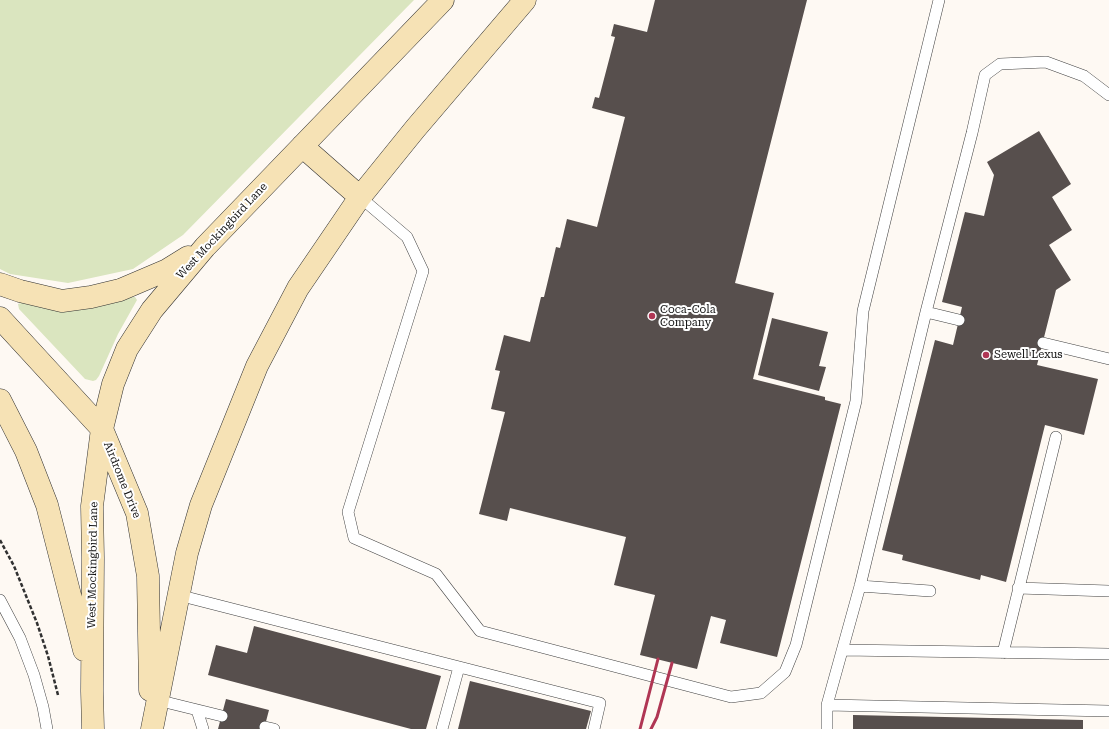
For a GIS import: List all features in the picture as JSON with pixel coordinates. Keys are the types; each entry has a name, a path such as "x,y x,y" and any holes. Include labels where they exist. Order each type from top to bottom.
{"main road":[{"name":"West Mockingbird Lane","path":"93,729 92,691 94,558 92,506 102,429 113,384 127,349 152,310 205,247 443,0"},
{"path":"151,729 187,553 202,505 257,366 298,288 360,197 414,129 525,0"},
{"path":"302,146 360,197"},
{"path":"0,284 62,301 91,297 120,290 167,270 205,247"},
{"name":"Airdrome Drive","path":"0,318 102,429 137,513 148,576 151,729"},
{"path":"0,400 26,451 47,505 82,641 92,691"}],"lane":[{"path":"360,197 407,237 423,271 348,512 354,538 436,574 480,631 731,697 761,693 785,672 796,645 856,401 863,311 939,0"},
{"path":"827,729 827,704 860,586 985,75 1000,64 1046,62 1084,76 1109,95"},
{"path":"926,312 959,320"},
{"path":"1043,343 1109,360"},
{"path":"1003,653 1056,437"},
{"path":"860,586 930,591"},
{"path":"1018,588 1109,592"},
{"path":"178,595 600,704 594,729"},
{"path":"0,600 20,638 34,675 44,707 47,729"},
{"path":"843,650 1109,654"},
{"path":"442,729 459,667"},
{"path":"157,700 222,716"},
{"path":"827,704 1109,711"},
{"path":"197,710 203,729"}],"path":[{"path":"0,540 14,566 37,623 48,656 58,697"}],"green space":[{"path":"0,0 414,0 183,235 133,269 68,283 10,274 0,269"},
{"path":"135,297 137,300 118,334 99,376 93,381 85,379 19,309 18,304 24,302"}],"building":[{"name":"Coca-Cola Company","path":"655,0 807,0 735,283 774,293 753,379 825,397 825,400 841,404 777,657 720,643 726,620 711,616 697,669 640,655 655,595 614,585 626,537 510,508 507,521 479,514 505,412 491,409 500,371 495,370 504,335 530,342 541,297 544,297 556,247 560,248 567,219 597,227 625,117 592,108 595,97 599,98 615,37 611,36 614,24 647,32"},
{"name":"Sewell Lexus","path":"1039,131 1071,184 1052,197 1072,230 1049,245 1071,280 1056,290 1037,365 1098,379 1084,435 1045,425 1006,582 981,575 980,580 902,560 903,555 882,550 935,340 953,345 962,307 942,302 965,212 984,216 994,175 987,162"},
{"path":"772,318 828,332 819,366 826,367 819,391 758,375"},
{"path":"254,626 441,676 426,729 411,729 208,675 216,645 247,653"},
{"path":"470,681 591,711 586,729 458,729"},
{"path":"226,699 269,710 264,729 218,729"},
{"path":"853,715 1083,720 1083,729 853,729"}],"railway":[{"path":"640,729 658,659"},
{"path":"651,729 657,717 672,663"}],"place":[{"name":"Coca-Cola Company","path":"652,316"},
{"name":"Sewell Lexus","path":"986,355"}]}
